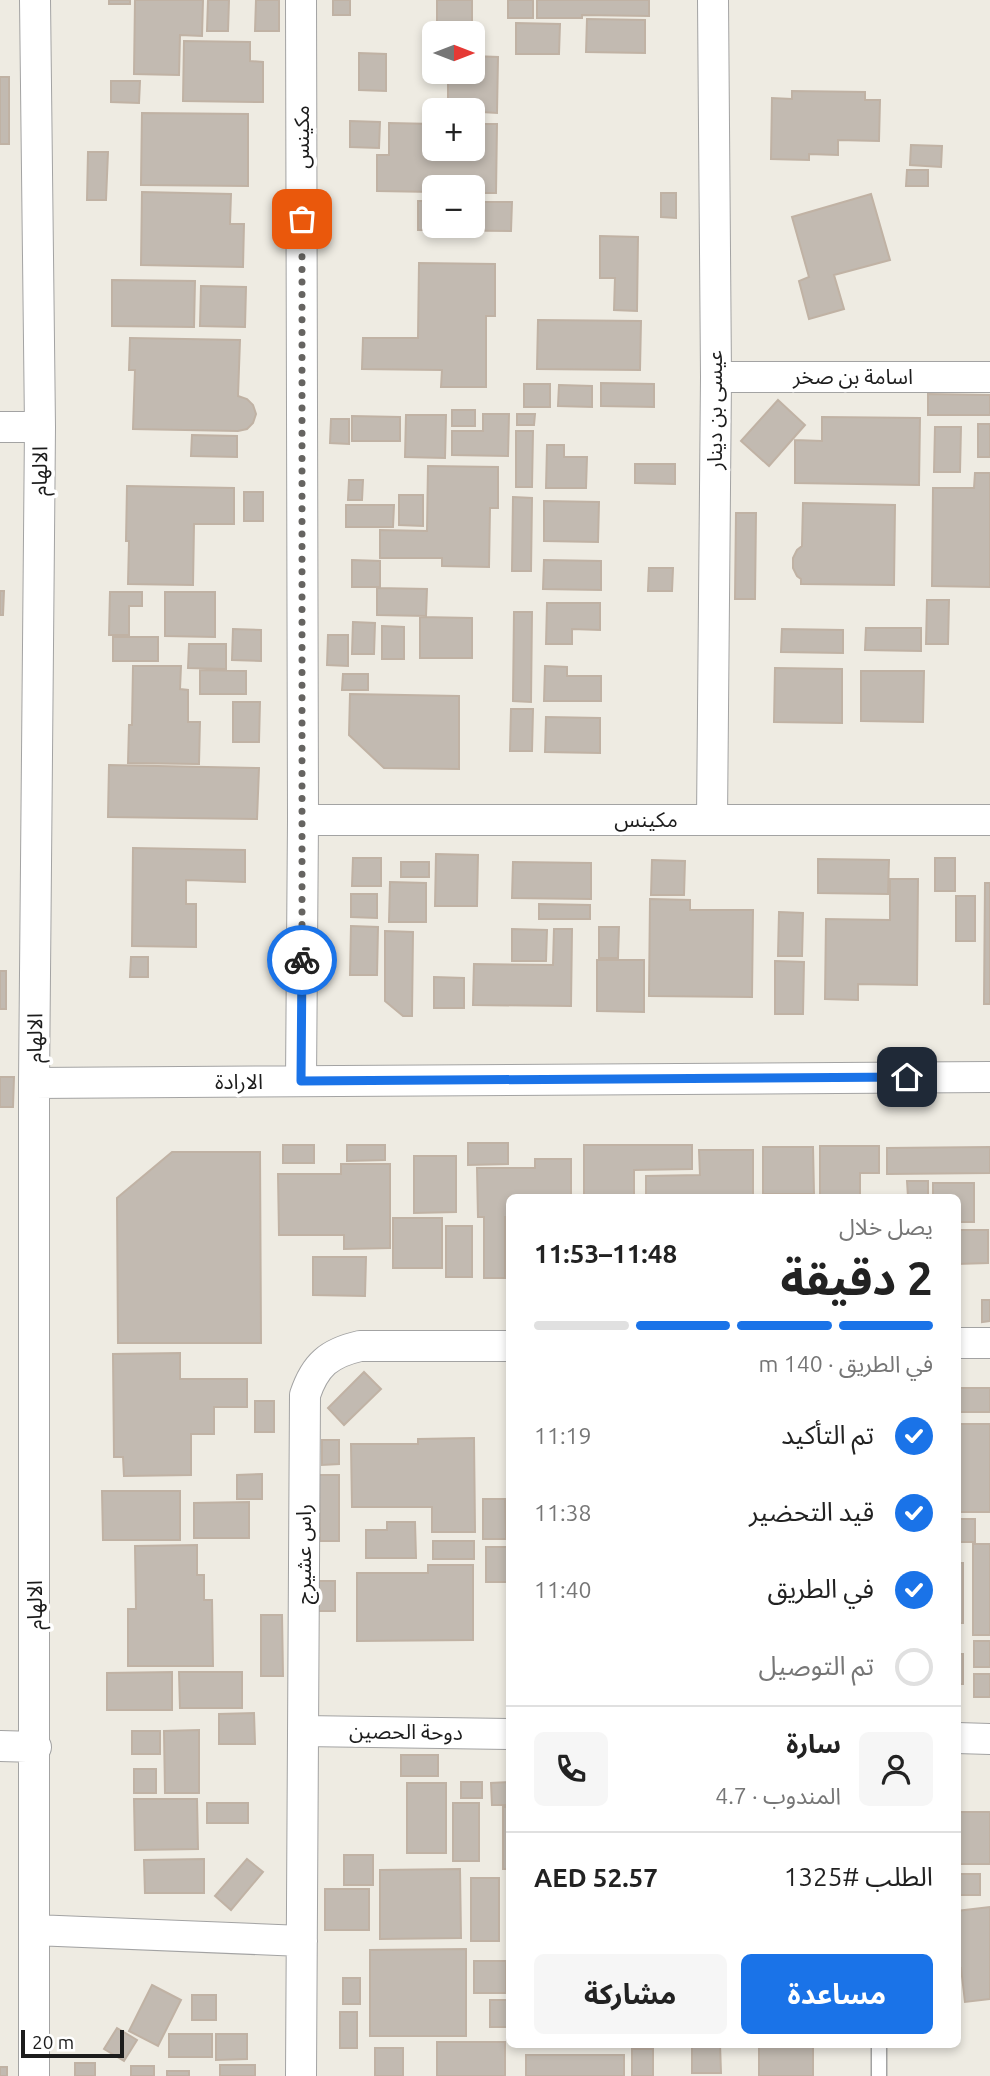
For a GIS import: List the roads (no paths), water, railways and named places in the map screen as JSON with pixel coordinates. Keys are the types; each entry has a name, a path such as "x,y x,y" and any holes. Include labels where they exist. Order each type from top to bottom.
{"street":[{"name":"الالهام","path":"34,2076 34,1083 40,427 35,0"},
{"name":"مكينس","path":"301,1081 302,0"},
{"name":"عيسى بن دينار","path":"712,820 716,377 713,0"},
{"name":"اسامة بن صخر","path":"716,377 990,377"},
{"path":"0,427 40,427"},
{"name":"مكينس","path":"303,820 990,820"},
{"name":"الارادة","path":"34,1083 990,1077"},
{"path":"961,1343 990,1343"},
{"name":"راس عشيرج","path":"301,2076 305,1395 318,1367 330,1356 344,1349 360,1346 506,1346"},
{"name":"دوحة الحصين","path":"303,1731 506,1734"},
{"path":"961,1738 990,1739"},
{"path":"0,1746 36,1746"},
{"path":"34,1930 302,1941"}],"lane":[{"path":"879,2048 879,2076"}]}
